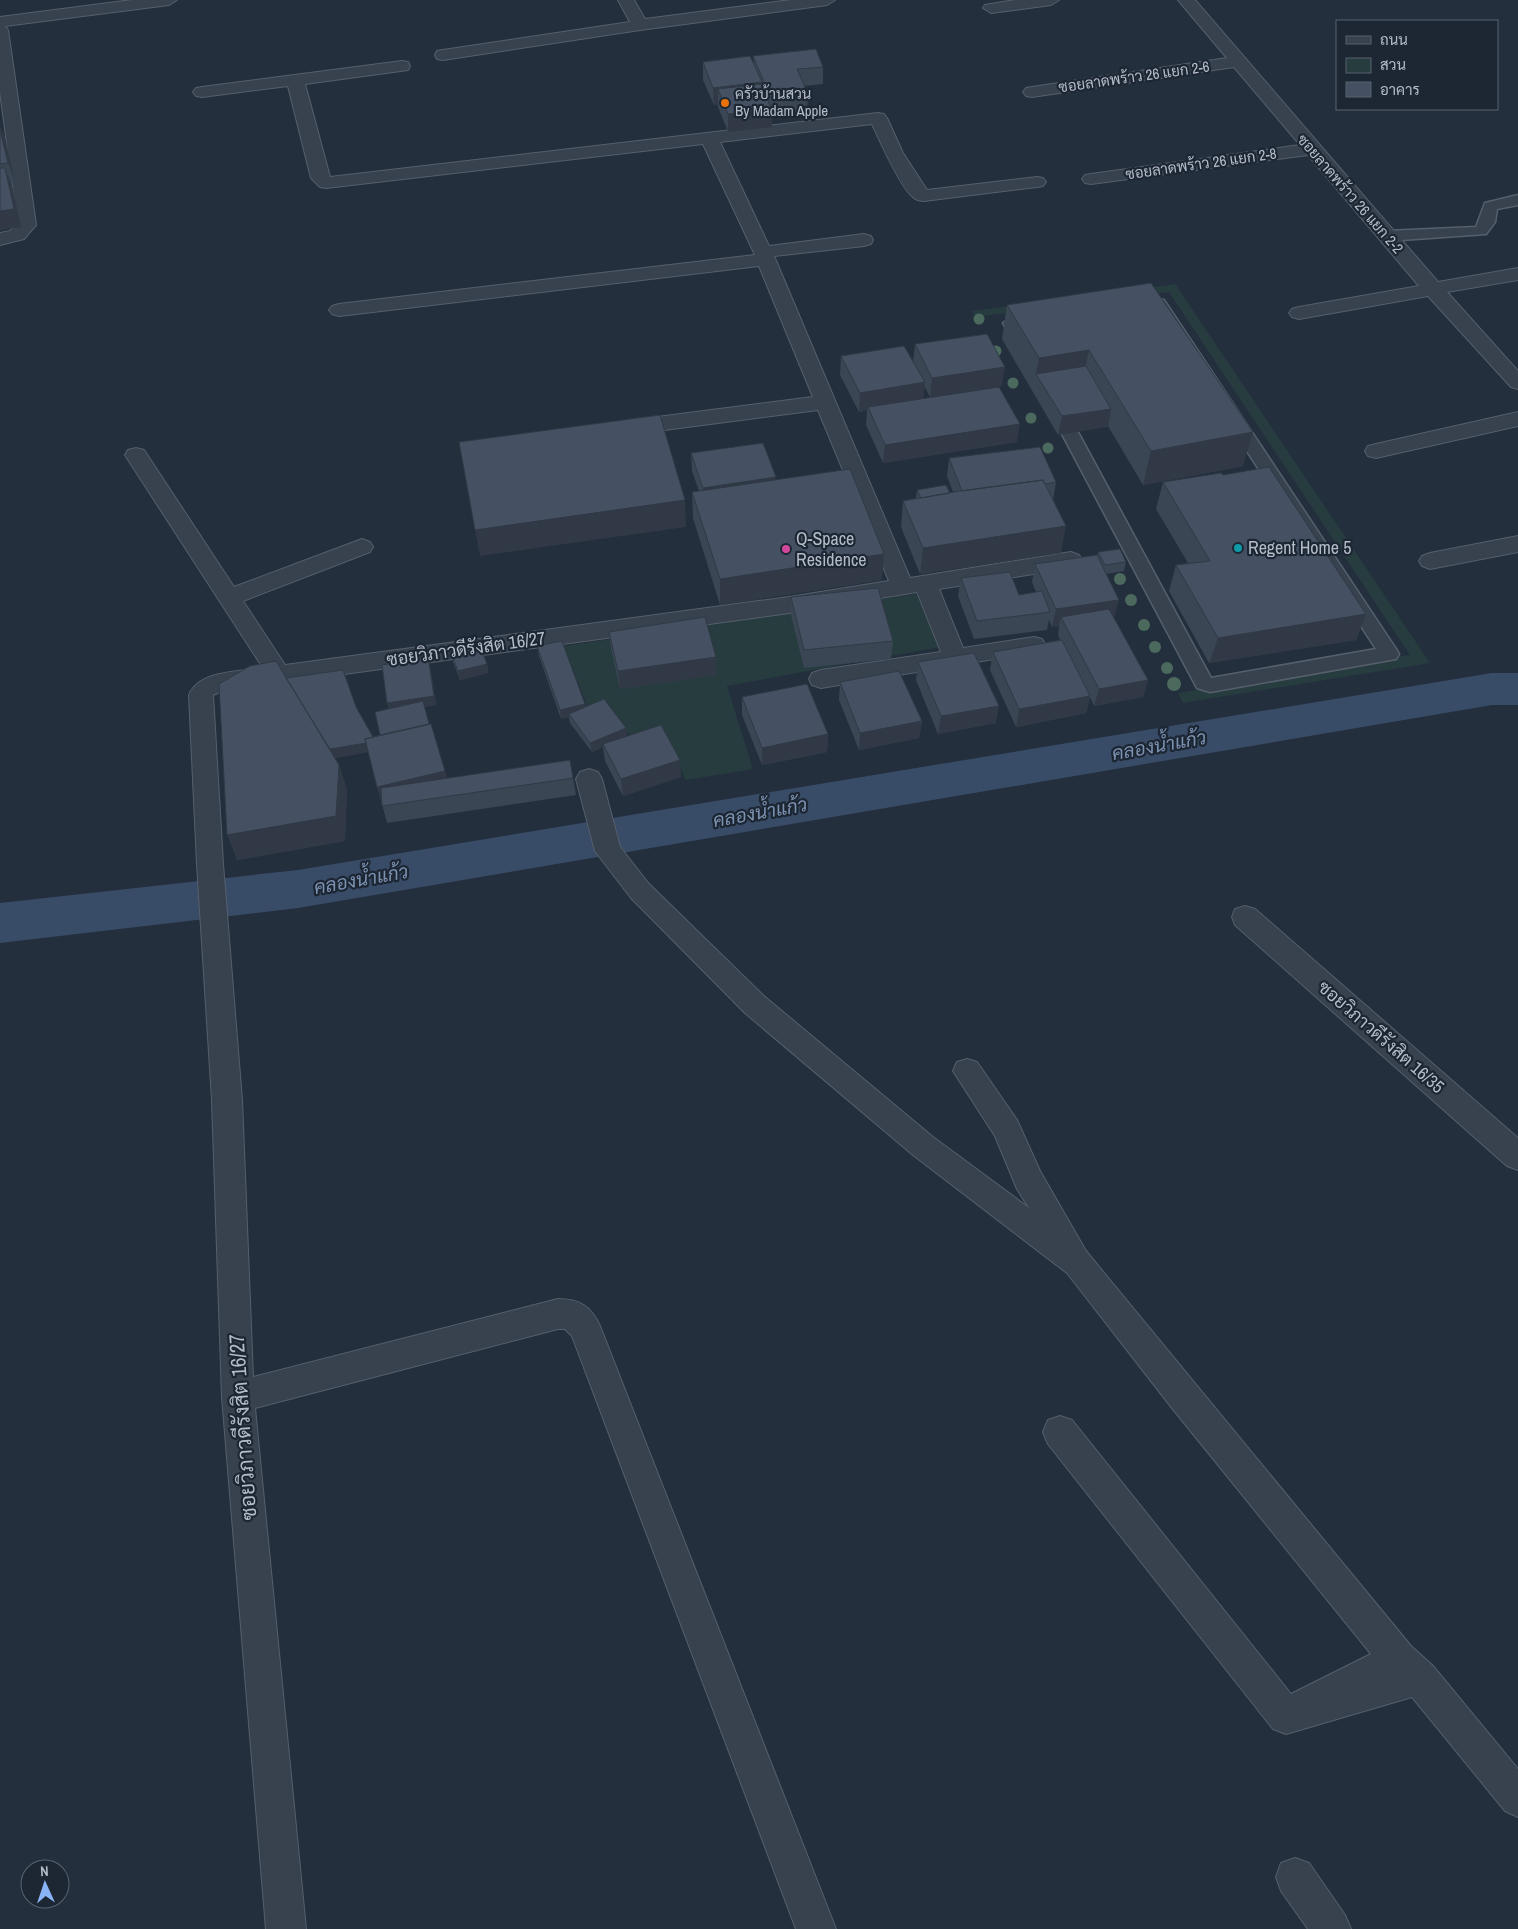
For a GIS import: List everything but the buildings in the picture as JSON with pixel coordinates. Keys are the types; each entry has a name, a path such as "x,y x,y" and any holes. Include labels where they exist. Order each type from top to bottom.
{"street":[{"path":"0,22 73,6 169,0"},
{"path":"626,0 640,25"},
{"path":"443,55 640,25 827,0"},
{"path":"991,8 1050,0"},
{"name":"ซอยลาดพร้าว 26 แยก 2-2","path":"1186,0 1236,62 1434,290 1518,383"},
{"path":"0,30 27,225 17,235 0,239"},
{"name":"ซอยลาดพร้าว 26 แยก 2-6","path":"1032,92 1236,62"},
{"path":"202,92 402,66"},
{"path":"295,79 320,178 326,183 356,181 878,118 894,153 918,193 924,196 1037,182"},
{"path":"709,138 765,256 827,402 914,586 955,658"},
{"name":"ซอยลาดพร้าว 26 แยก 2-8","path":"1092,179 1311,148"},
{"path":"338,310 765,256 864,240"},
{"path":"1299,313 1518,274"},
{"path":"611,430 827,402"},
{"path":"1376,451 1518,419"},
{"path":"136,456 279,674"},
{"path":"1430,561 1518,544"},
{"path":"228,598 362,547"},
{"name":"ซอยวิภาวดีรังสิต 16/27","path":"286,1929 238,1397 227,1100 210,864 201,695 204,690 216,684 279,674 788,600 914,586 1092,557"},
{"path":"821,679 1034,645"},
{"path":"589,779 602,822 608,851 640,891 755,1005 923,1146 1078,1263"},
{"name":"ซอยวิภาวดีรังสิต 16/35","path":"1245,917 1518,1157"},
{"path":"967,1071 1007,1129 1028,1178 1078,1263 1400,1671 1420,1679 1518,1798"},
{"path":"238,1397 558,1314 572,1314 584,1326 588,1335 816,1929"},
{"path":"1060,1432 1286,1716 1400,1671"},
{"path":"1295,1877 1331,1929"}],"lane":[{"path":"1387,236 1481,231 1487,222 1490,206 1518,200"},
{"path":"1158,303 1389,654 1210,684 1204,683 1125,551 1011,323 1012,321 1158,303"}],"green space":[{"path":"1176,284 1430,663 1183,703 1178,693 1410,655 1169,292 976,317 972,311"},
{"path":"916,594 940,647 727,686 753,769 686,780 665,737 635,743 605,701 588,708 564,646"}],"waterway":[{"name":"คลองน้ำแก้ว","path":"0,923 298,889 1492,689 1518,689"}],"place":[{"name":"ครัวบ้านสวน By Madam Apple","path":"725,103"},
{"name":"Regent Home 5","path":"1238,548"},
{"name":"Q-Space Residence","path":"786,549"}]}
